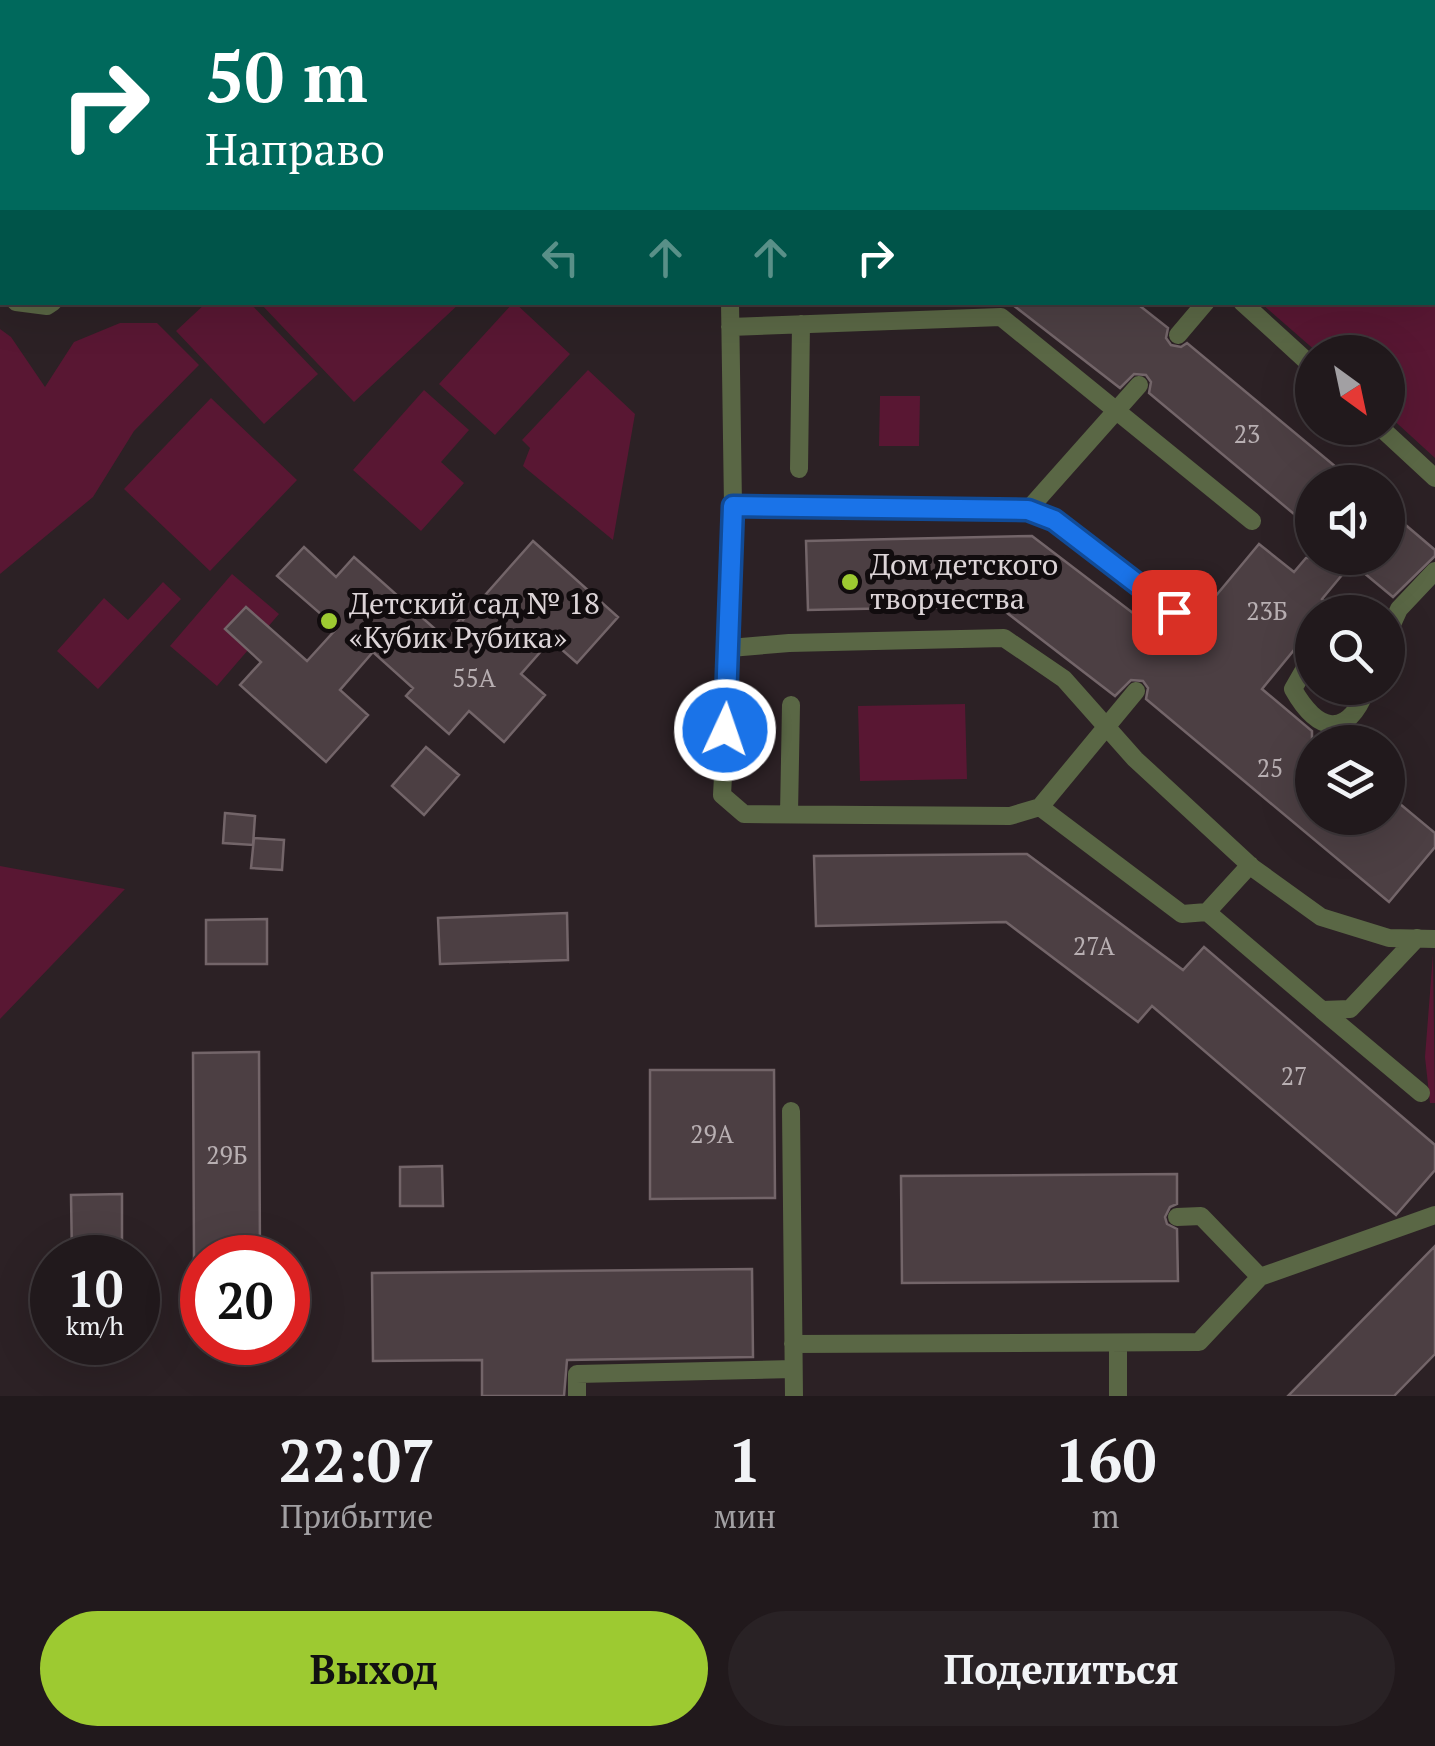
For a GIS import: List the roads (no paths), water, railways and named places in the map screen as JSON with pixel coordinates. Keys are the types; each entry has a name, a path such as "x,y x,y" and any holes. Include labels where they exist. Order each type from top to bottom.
{"lane":[{"path":"730,305 733,506 722,795 744,814 1010,816 1040,807 1136,692"},
{"path":"1178,335 1203,305"},
{"path":"1245,305 1295,350"},
{"path":"730,326 1001,318 1252,521"},
{"path":"799,470 801,324"},
{"path":"1028,510 1139,385"},
{"path":"1399,445 1435,478"},
{"path":"733,506 1028,510 1054,520 1190,624 1188,627"},
{"path":"1405,603 1435,572"},
{"path":"730,648 1004,638 1064,678 1135,759 1250,865 1321,916 1389,938 1426,938"},
{"path":"789,814 791,705"},
{"path":"1302,705 1327,723 1343,723 1356,714 1360,705"},
{"path":"1040,807 1182,914 1207,912 1250,865"},
{"path":"1207,912 1422,1092"},
{"path":"1322,1010 1350,1009 1426,938"},
{"path":"791,1111 794,1396"},
{"path":"793,1344 1199,1342 1260,1278 1435,1214"},
{"path":"1177,1217 1201,1216 1260,1278"},
{"path":"1118,1343 1118,1396"},
{"path":"577,1396 578,1374 793,1368"}],"place":[{"name":"Дом детского творчества","path":"850,582"},
{"name":"Детский сад № 18 «Кубик Рубика»","path":"329,621"}]}
